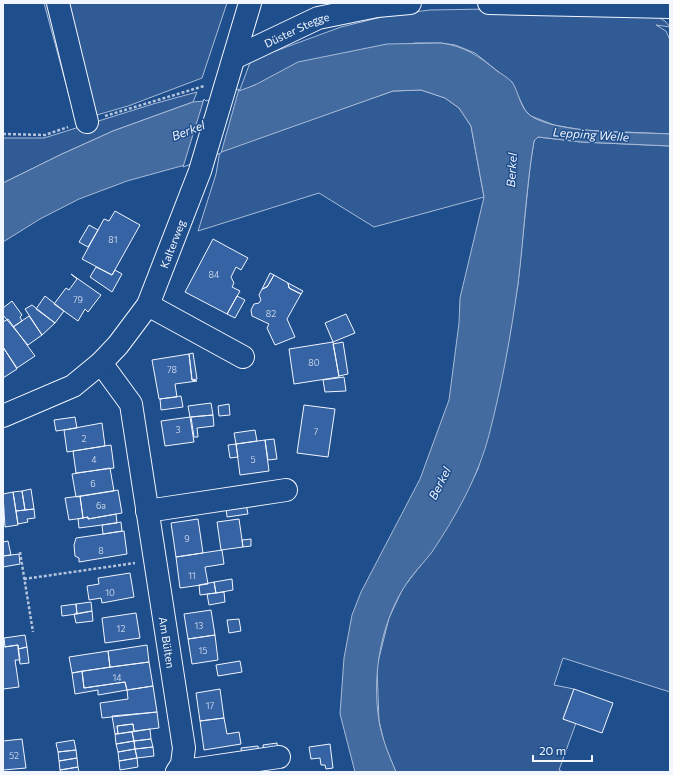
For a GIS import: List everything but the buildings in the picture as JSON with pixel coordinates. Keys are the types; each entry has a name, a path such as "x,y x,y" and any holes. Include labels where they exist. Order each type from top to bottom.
{"street":[{"path":"58,3 86,122"},
{"name":"Kalterweg","path":"3,416 73,386 101,363 118,345 148,305 200,172 250,3"},
{"name":"Düster Stegge","path":"234,58 318,18 377,6 410,3"},
{"path":"489,3 670,7"},
{"path":"148,305 243,357"},
{"name":"Am Bülten","path":"101,363 131,404 184,748 182,764 177,772"},
{"path":"147,511 286,490"},
{"name":"Am Bülten","path":"177,772 279,757"}],"path":[{"path":"3,134 45,135 226,83"},
{"path":"20,552 33,632"},
{"path":"24,579 155,560"}],"shaded area":[{"path":"44,3 227,3 202,78 128,106 76,121"},
{"path":"489,9 654,15 665,21 670,27 656,25 666,31 670,40 670,134 582,130 554,125 531,116 525,110 511,82 475,53 455,45 441,43 415,43 255,85 239,92 251,60 341,27 390,15 430,10"},
{"path":"421,90 445,98 459,108 471,126 484,197 374,227 319,193 198,231 216,174 220,151 393,91"},
{"path":"197,92 193,102 113,131 3,183 3,138 44,138"},
{"path":"538,137 581,142 670,146 670,692 563,658 554,685 574,689 563,719 576,723 559,770 563,772 396,772 385,746 379,721 377,666 389,618 403,588 431,552 459,507 478,469 507,351 518,284 530,166 534,141"}],"water":[{"path":"387,44 449,44 471,52 507,78 512,82 527,113 543,122 559,126 598,131 670,134 670,146 581,142 538,137 534,141 518,284 506,360 489,435 479,466 465,496 432,552 406,584 395,604 383,636 377,670 377,704 380,728 396,772 355,772 340,714 344,658 352,615 361,592 420,479 449,400 459,323 460,298 484,197 471,126 459,108 445,98 421,90 393,91 185,165 127,181 79,199 40,219 3,242 3,183 113,131 193,102 204,101 204,104 255,85 298,62"}],"pier":[{"path":"239,89 221,153 183,167 204,99 206,101"}],"water label":[{"name":"Berkel","path":"188,130"},
{"name":"Lepping Welle","path":"591,134"},
{"name":"Berkel","path":"511,170"},
{"name":"Berkel","path":"439,483"}]}
